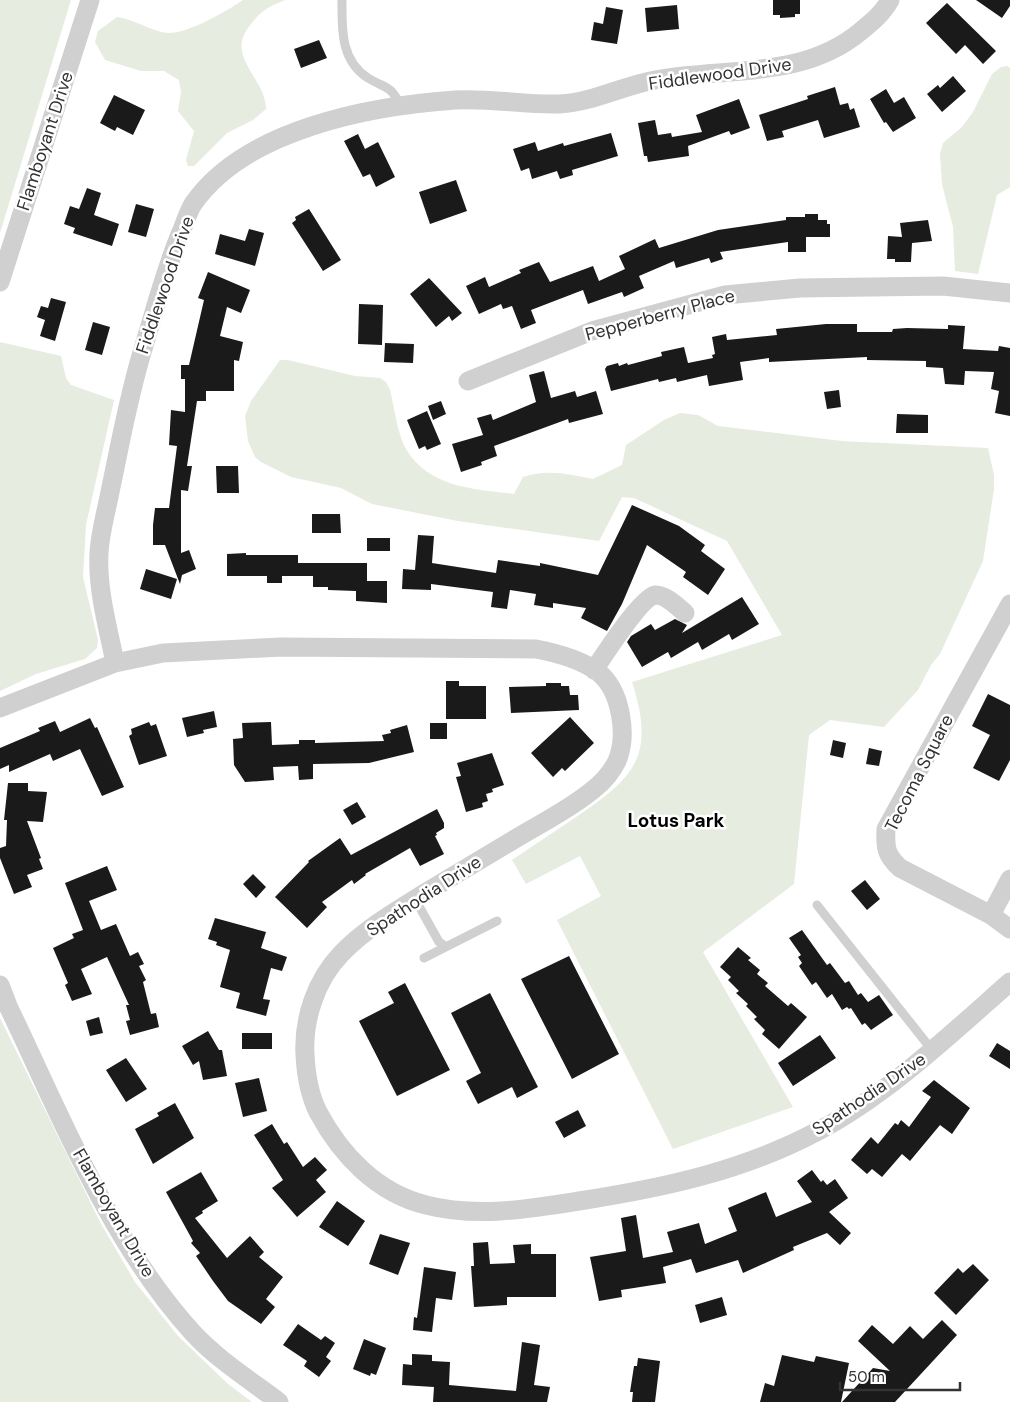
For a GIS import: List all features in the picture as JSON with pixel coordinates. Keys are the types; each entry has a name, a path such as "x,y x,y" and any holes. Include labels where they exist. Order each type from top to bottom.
{"street":[{"name":"Flamboyant Drive","path":"0,282 90,0"},
{"name":"Fiddlewood Drive","path":"115,663 100,584 98,552 131,391 171,257 192,205 216,180 243,158 288,134 350,115 457,100 560,104 587,101 652,81 741,72 800,63 828,53 848,42 877,18 890,0"},
{"name":"Pepperberry Place","path":"468,381 592,330 725,295 800,288 943,286 1010,293"},
{"path":"594,670 637,610 648,598 656,595 662,596 685,613"},
{"name":"Tecoma Square","path":"1010,604 886,829 885,847 888,857 900,868 991,915 1010,929"},
{"name":"Spathodia Drive","path":"0,708 115,663 163,653 281,647 536,648 560,654 600,674 614,692 622,741 616,762 604,781 562,811 415,899 368,931 341,954 322,980 309,1012 304,1043 306,1075 315,1107 333,1138 355,1165 375,1181 406,1199 428,1206 468,1210 519,1210 633,1193 716,1174 784,1147 822,1129 850,1111 932,1050 1010,982"},
{"path":"991,915 1010,879"},
{"name":"Flamboyant Drive","path":"0,985 8,1006 90,1175 139,1262 166,1302 195,1335 279,1402"}],"lane":[{"path":"342,0 342,36 345,49 362,74 393,91 402,108"},
{"path":"415,899 439,942 445,946"},
{"path":"817,905 932,1050"},
{"path":"424,958 498,921"}],"shaded area":[{"path":"0,0 71,0 0,233"},
{"path":"243,0 285,0 266,9 255,19 244,36 242,47 243,57 260,87 266,109 253,120 227,133 194,166 188,166 186,160 194,131 178,111 181,92 179,80 164,71 141,71 105,60 95,42 98,31 117,17 164,32 177,32 208,21"},
{"path":"1007,66 1010,68 1010,187 997,195 978,274 955,271 953,227 942,184 940,154 943,143 962,127 973,112 992,74 1001,67"},
{"path":"0,342 61,356 66,378 71,385 114,400 86,525 83,577 98,640 97,648 85,659 36,674 0,691"},
{"path":"280,360 288,360 355,376 380,378 386,382 390,390 396,421 406,449 427,472 440,479 469,488 514,494 523,477 550,473 593,479 622,465 626,445 664,420 680,413 698,415 718,426 842,441 988,448 994,475 994,489 983,561 940,654 931,665 918,690 884,727 830,720 809,735 794,884 703,952 793,1107 673,1149 557,920 601,896 580,856 526,884 512,860 599,801 615,788 627,774 636,760 641,745 642,727 639,706 632,682 782,635 727,541 634,498 622,497 599,541 458,521 372,504 341,488 291,477 255,457 248,441 245,416 251,401"},
{"path":"0,1018 100,1222 135,1282 178,1336 228,1384 252,1402 0,1402"}],"building":[{"path":"773,0 800,0 800,14 795,14 795,17 780,18 780,15 773,15"},
{"path":"976,0 1010,0 1010,6 1002,18"},
{"path":"947,3 996,51 983,64 965,45 956,54 926,23"},
{"path":"677,5 679,29 647,32 645,8"},
{"path":"606,7 623,10 617,44 591,40 594,22 603,24"},
{"path":"319,40 327,58 301,68 294,49"},
{"path":"953,76 966,91 942,112 927,94 938,85 940,88"},
{"path":"835,87 840,105 848,103 850,110 854,108 860,127 824,138 818,120 782,131 784,137 767,141 759,115 808,99 807,96"},
{"path":"886,89 894,103 904,97 916,118 893,132 886,122 884,123 870,99"},
{"path":"114,95 145,110 133,135 117,127 115,131 100,123"},
{"path":"739,99 750,128 731,135 729,131 688,146 689,156 648,162 647,156 644,156 638,123 655,120 658,135 671,133 672,137 702,132 696,115"},
{"path":"611,133 618,156 572,170 573,175 560,179 557,171 532,179 529,168 521,171 513,149 535,142 538,151 563,143 564,146"},
{"path":"358,134 365,149 378,142 395,177 376,187 370,174 363,177 344,141"},
{"path":"456,180 467,211 430,224 419,192"},
{"path":"87,188 101,193 94,215 119,224 112,246 73,233 75,228 64,224 70,206 79,209"},
{"path":"136,204 154,209 146,237 128,232"},
{"path":"309,209 341,260 323,271 292,223 296,220 295,217"},
{"path":"805,214 818,214 818,220 827,220 827,224 830,224 830,237 806,237 806,252 788,252 788,242 720,252 723,259 711,263 709,258 676,268 674,261 639,276 644,288 624,297 622,292 588,304 583,290 531,310 536,323 521,329 512,306 503,309 501,304 479,314 466,286 485,277 489,287 521,273 519,270 539,262 550,282 593,266 599,281 625,269 619,256 655,239 659,248 718,230 786,220 786,217 805,217"},
{"path":"928,220 932,241 912,243 911,262 895,262 895,259 887,259 888,236 902,237 900,223"},
{"path":"249,229 264,233 255,266 215,254 220,234 245,241"},
{"path":"208,272 250,290 241,313 227,307 220,336 243,342 239,361 234,360 234,391 206,391 206,401 197,401 187,466 192,466 188,491 181,490 181,553 189,550 196,569 182,575 180,584 165,545 153,545 153,525 155,508 169,508 177,446 169,445 171,410 185,412 185,379 181,379 181,365 189,365 204,300 198,298"},
{"path":"429,278 462,313 452,321 449,316 436,327 410,294"},
{"path":"51,298 66,302 55,341 40,336 45,320 37,317 41,306 48,308"},
{"path":"359,304 383,305 382,345 358,344"},
{"path":"93,322 110,327 102,355 85,350"},
{"path":"826,324 857,324 857,332 892,332 893,329 907,328 948,329 948,325 965,326 963,349 998,351 999,346 1010,348 1010,416 995,413 999,391 991,389 994,372 965,371 964,385 945,384 943,368 926,367 926,361 867,360 867,357 769,362 769,358 740,362 743,380 709,386 707,375 677,382 676,378 659,382 658,379 611,391 605,369 607,366 618,363 619,366 627,363 628,365 662,356 661,352 684,347 688,363 713,358 712,355 715,354 712,337 726,334 727,340 777,335 776,329"},
{"path":"385,343 414,344 413,363 384,362"},
{"path":"544,371 551,398 575,391 577,397 596,391 603,414 569,423 568,419 494,446 497,456 481,462 482,465 461,472 452,444 483,435 477,418 491,414 493,420 536,402 529,375"},
{"path":"839,390 841,407 827,409 824,392"},
{"path":"441,401 446,414 433,420 428,406"},
{"path":"427,411 441,444 427,450 425,446 419,449 407,420"},
{"path":"897,414 928,415 928,433 896,433"},
{"path":"216,466 238,466 239,493 217,493"},
{"path":"632,505 679,526 705,545 701,551 725,569 708,595 683,577 686,572 647,545 622,604 607,631 581,618 586,608 553,603 553,608 534,605 536,594 510,590 507,609 491,607 493,592 431,584 431,590 402,589 403,569 415,570 418,535 434,536 432,563 496,573 498,560 540,566 540,563 598,575"},
{"path":"312,514 340,514 341,533 312,533"},
{"path":"367,538 390,538 390,551 367,551"},
{"path":"246,553 246,555 298,555 298,563 367,563 367,581 387,581 387,603 356,601 356,591 328,590 328,587 313,587 313,576 282,576 282,583 267,583 267,576 227,576 227,554"},
{"path":"146,569 177,579 171,599 140,589"},
{"path":"742,597 759,624 732,640 729,634 702,650 698,642 671,658 668,652 642,667 627,642 631,636 651,624 655,630 675,619 687,625 682,633"},
{"path":"446,681 459,681 459,686 486,686 486,719 446,719"},
{"path":"546,683 561,683 561,686 569,686 570,695 578,695 579,710 511,713 509,687 546,686"},
{"path":"988,694 1010,705 1010,760 999,781 973,768 990,735 972,726"},
{"path":"214,711 217,727 203,730 204,733 187,737 182,718"},
{"path":"570,717 594,743 565,771 562,768 553,777 531,753"},
{"path":"90,718 95,728 97,727 124,787 102,796 80,749 53,761 50,754 9,772 9,765 0,769 0,748 40,731 38,728 55,721 60,732"},
{"path":"149,722 151,726 156,724 167,756 139,765 129,736 132,734 131,729"},
{"path":"271,722 272,745 299,744 299,740 315,740 315,743 384,741 382,735 391,733 390,730 407,725 414,752 369,763 313,764 313,779 299,780 298,766 273,767 274,780 245,782 234,765 233,739 243,738 242,723"},
{"path":"430,723 447,723 447,739 430,739"},
{"path":"833,740 846,743 843,758 830,755"},
{"path":"869,748 882,751 879,766 866,764"},
{"path":"492,753 504,785 492,789 493,792 486,794 488,801 482,803 483,807 466,812 456,777 461,776 457,763"},
{"path":"8,783 28,783 28,791 47,792 43,822 27,821 41,858 39,859 43,869 27,875 32,887 14,894 0,858 0,848 6,846 7,820 4,820"},
{"path":"357,802 366,817 352,825 343,810"},
{"path":"437,809 444,823 444,828 436,833 437,835 435,836 444,854 420,866 410,848 365,874 354,884 352,880 322,902 327,907 307,928 275,897 308,861 340,838 351,855"},
{"path":"107,866 117,890 89,901 101,930 116,924 130,956 138,952 144,964 139,966 146,980 143,982 151,1014 156,1013 159,1027 130,1035 126,1021 130,1020 126,1005 129,1005 107,957 81,969 92,994 72,1001 65,985 68,983 53,948 74,938 72,934 83,930 65,883"},
{"path":"253,874 266,887 256,898 243,884"},
{"path":"865,880 880,899 867,910 851,891"},
{"path":"215,918 266,932 261,948 287,957 282,971 271,968 263,999 270,1000 266,1016 236,1008 240,993 220,987 230,950 216,945 217,942 208,939"},
{"path":"802,930 827,965 830,963 845,983 849,981 858,995 861,993 868,1002 879,995 893,1015 871,1030 865,1023 862,1025 851,1008 847,1007 842,1010 832,994 827,998 816,982 812,985 799,966 802,963 798,957 801,955 789,938"},
{"path":"738,947 751,958 748,960 760,970 757,974 768,983 765,986 788,1006 791,1003 807,1017 779,1049 762,1034 765,1030 754,1019 757,1017 746,1006 748,1004 736,993 739,991 728,980 731,977 720,967"},
{"path":"569,956 619,1054 572,1079 521,979"},
{"path":"405,983 450,1070 397,1096 359,1021 394,1003 388,992"},
{"path":"490,993 538,1087 517,1098 512,1087 478,1104 466,1081 481,1073 451,1013"},
{"path":"99,1017 103,1033 90,1036 86,1021"},
{"path":"208,1031 219,1050 222,1050 227,1076 203,1080 199,1061 193,1065 182,1046"},
{"path":"242,1033 272,1033 272,1049 242,1049"},
{"path":"820,1035 836,1058 793,1086 778,1063"},
{"path":"997,1043 1010,1051 1010,1069 989,1056"},
{"path":"126,1058 147,1089 126,1102 106,1070"},
{"path":"259,1078 267,1111 243,1117 235,1083"},
{"path":"934,1080 970,1108 952,1134 940,1125 910,1161 902,1154 882,1177 872,1169 867,1174 851,1160 871,1137 878,1144 895,1123 898,1125 901,1120 909,1127 931,1097 922,1091"},
{"path":"175,1103 194,1138 153,1164 135,1129 159,1116 157,1113"},
{"path":"578,1110 586,1126 564,1138 555,1122"},
{"path":"272,1124 284,1144 287,1142 303,1167 315,1157 327,1170 316,1180 326,1192 297,1217 272,1188 283,1180 254,1135"},
{"path":"812,1170 821,1182 823,1180 827,1185 835,1179 848,1198 829,1212 851,1233 840,1245 827,1233 793,1247 794,1250 743,1273 738,1260 696,1273 691,1259 663,1267 666,1283 621,1290 622,1297 599,1301 590,1257 626,1251 621,1218 636,1215 643,1258 673,1252 667,1232 699,1223 705,1244 737,1231 728,1208 766,1192 776,1217 812,1202 797,1181"},
{"path":"201,1172 218,1201 195,1218 227,1258 250,1236 264,1252 259,1257 283,1277 266,1299 275,1307 261,1324 228,1301 213,1281 196,1256 200,1253 191,1243 193,1241 166,1192"},
{"path":"337,1201 365,1221 348,1246 319,1227"},
{"path":"380,1234 410,1243 398,1275 369,1264"},
{"path":"488,1242 490,1264 515,1263 513,1245 531,1244 531,1254 556,1254 556,1297 507,1297 507,1305 474,1307 471,1266 474,1266 473,1243"},
{"path":"973,1264 989,1280 956,1315 934,1293 958,1268 963,1273"},
{"path":"424,1267 456,1272 452,1300 436,1298 432,1332 413,1330 414,1317 417,1318"},
{"path":"722,1297 727,1315 700,1323 695,1305"},
{"path":"942,1320 957,1335 895,1402 842,1402 873,1368 890,1371 858,1341 872,1325 893,1344 910,1326 923,1339"},
{"path":"298,1324 321,1340 325,1336 335,1343 326,1357 331,1361 319,1377 304,1366 307,1361 283,1345"},
{"path":"364,1339 386,1348 376,1375 371,1373 370,1376 353,1369"},
{"path":"522,1342 540,1345 534,1385 550,1387 547,1402 433,1402 434,1387 402,1385 403,1364 412,1365 412,1354 432,1355 432,1361 450,1362 449,1385 516,1391"},
{"path":"782,1355 814,1362 816,1356 849,1363 841,1402 760,1402 765,1383 774,1386"},
{"path":"638,1358 660,1361 655,1402 632,1402 633,1392 630,1392 634,1366 637,1366"}],"district":[{"name":"Lotus Park","path":"676,820"}]}
